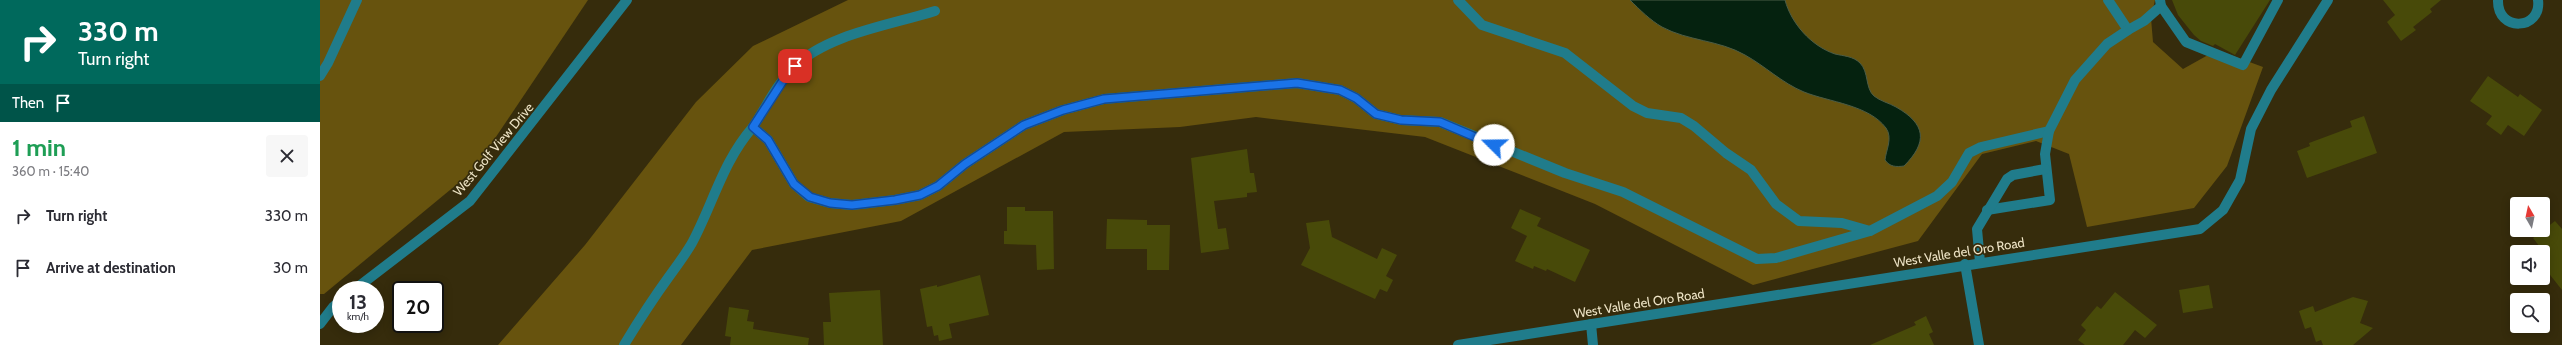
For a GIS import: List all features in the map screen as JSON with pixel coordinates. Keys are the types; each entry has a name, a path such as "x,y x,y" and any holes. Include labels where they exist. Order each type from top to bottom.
{"street":[{"path":"320,76 328,63 356,0"},
{"name":"West Golf View Drive","path":"366,281 470,201 627,0"},
{"path":"1458,0 1482,25 1565,53 1633,106 1647,113 1681,118 1694,126 1726,153 1751,170 1776,204 1799,221 1842,223 1870,231"},
{"path":"2108,0 2128,30"},
{"path":"1987,210 2050,200 2044,154 2049,130 2072,85 2084,68 2107,44 2144,21 2161,3 2186,42 2243,65 2278,0"},
{"name":"West Valle del Oro Road","path":"1458,345 1965,264 2200,229 2223,210 2240,180 2251,129 2271,90 2328,0"},
{"path":"2498,0 2497,7 2503,18 2515,24 2527,22 2533,18 2537,12 2538,0"},
{"path":"624,345 640,318 691,245 708,210 722,174 738,144 753,127 786,76 807,57 835,41 935,12"},
{"path":"753,127 768,140 794,184 810,197 830,203 852,205 895,200 920,195 938,186 965,164 1024,125 1063,110 1104,99 1297,83 1340,90 1356,98 1376,114 1401,120 1440,122 1565,173 1623,192 1757,259 1776,258 1870,231 1936,196 1952,182 1969,153 1981,147 2049,130"},
{"path":"1980,262 1976,229 2009,176 2045,169"},
{"path":"1965,264 1979,345"},
{"path":"320,324 332,308"},
{"path":"1590,324 1593,345"}],"shaded area":[{"path":"320,0 588,0 473,171 340,281 332,281 332,287 324,294 320,294"},
{"path":"848,0 2155,0 2151,18 2153,42 2183,69 2217,50 2263,67 2227,166 2194,208 2087,227 2069,154 2036,141 1982,154 1918,241 1753,285 1595,204 1425,137 1256,117 1180,127 1064,132 901,221 752,250 681,345 498,345 585,245 696,102 753,46"},
{"path":"1630,0 1785,0 1792,17 1803,33 1826,50 1851,58 1860,63 1865,71 1871,93 1879,99 1906,113 1913,120 1918,127 1920,134 1920,141 1917,149 1904,166 1891,165 1885,160 1889,140 1888,132 1879,120 1870,114 1848,105 1804,92 1735,50 1672,32 1649,18"}],"building":[{"path":"2172,0 2270,0 2235,55 2215,44 2213,46 2201,41 2194,35 2178,15"},
{"path":"2383,0 2441,0 2430,9 2432,12 2413,27 2416,30 2401,41 2387,22 2395,15"},
{"path":"2488,76 2518,97 2520,94 2542,110 2524,136 2508,125 2501,135 2486,124 2492,116 2470,101"},
{"path":"2364,116 2377,153 2307,178 2297,151 2310,146 2309,143 2352,127 2350,121"},
{"path":"1247,149 1250,173 1254,173 1257,192 1247,193 1247,197 1214,201 1218,229 1226,228 1229,249 1201,253 1191,158"},
{"path":"1007,207 1025,207 1025,211 1053,211 1054,269 1037,270 1036,245 1004,244 1004,231 1007,231"},
{"path":"1520,209 1541,218 1537,226 1590,250 1575,282 1547,269 1546,271 1534,266 1533,269 1515,261 1527,236 1511,228"},
{"path":"1107,219 1147,220 1147,225 1170,225 1169,270 1147,270 1147,249 1106,249"},
{"path":"1329,220 1332,237 1377,259 1382,248 1397,255 1386,276 1393,280 1387,292 1380,289 1375,299 1301,265 1310,248 1306,223"},
{"path":"2555,221 2562,229 2562,290 2550,275 2550,245 2538,245 2533,238 2550,237 2550,225"},
{"path":"980,275 989,315 949,324 952,338 939,341 938,335 934,336 932,326 927,327 920,289 937,285 937,287"},
{"path":"2209,285 2213,308 2183,313 2179,290"},
{"path":"880,290 883,345 824,345 823,322 831,322 829,293"},
{"path":"2115,292 2157,325 2145,338 2135,330 2123,345 2085,345 2078,340 2086,330 2081,325 2097,306 2101,309"},
{"path":"2353,297 2368,301 2360,323 2373,328 2353,345 2323,345 2321,340 2316,342 2311,327 2305,329 2299,311 2313,306 2315,312"},
{"path":"729,307 749,310 747,321 754,322 753,329 809,338 808,345 730,345 731,337 725,336"},
{"path":"1926,316 1933,332 1929,334 1934,345 1870,345 1916,325 1914,322"}],"route":[{"path":"795,66 786,76 753,127 768,140 794,184 810,197 830,203 852,205 895,200 920,195 951,178 965,164 1024,125 1063,110 1104,99 1203,92 1254,85 1297,83 1340,90 1356,98 1376,114 1401,120 1440,122 1494,145"}]}
